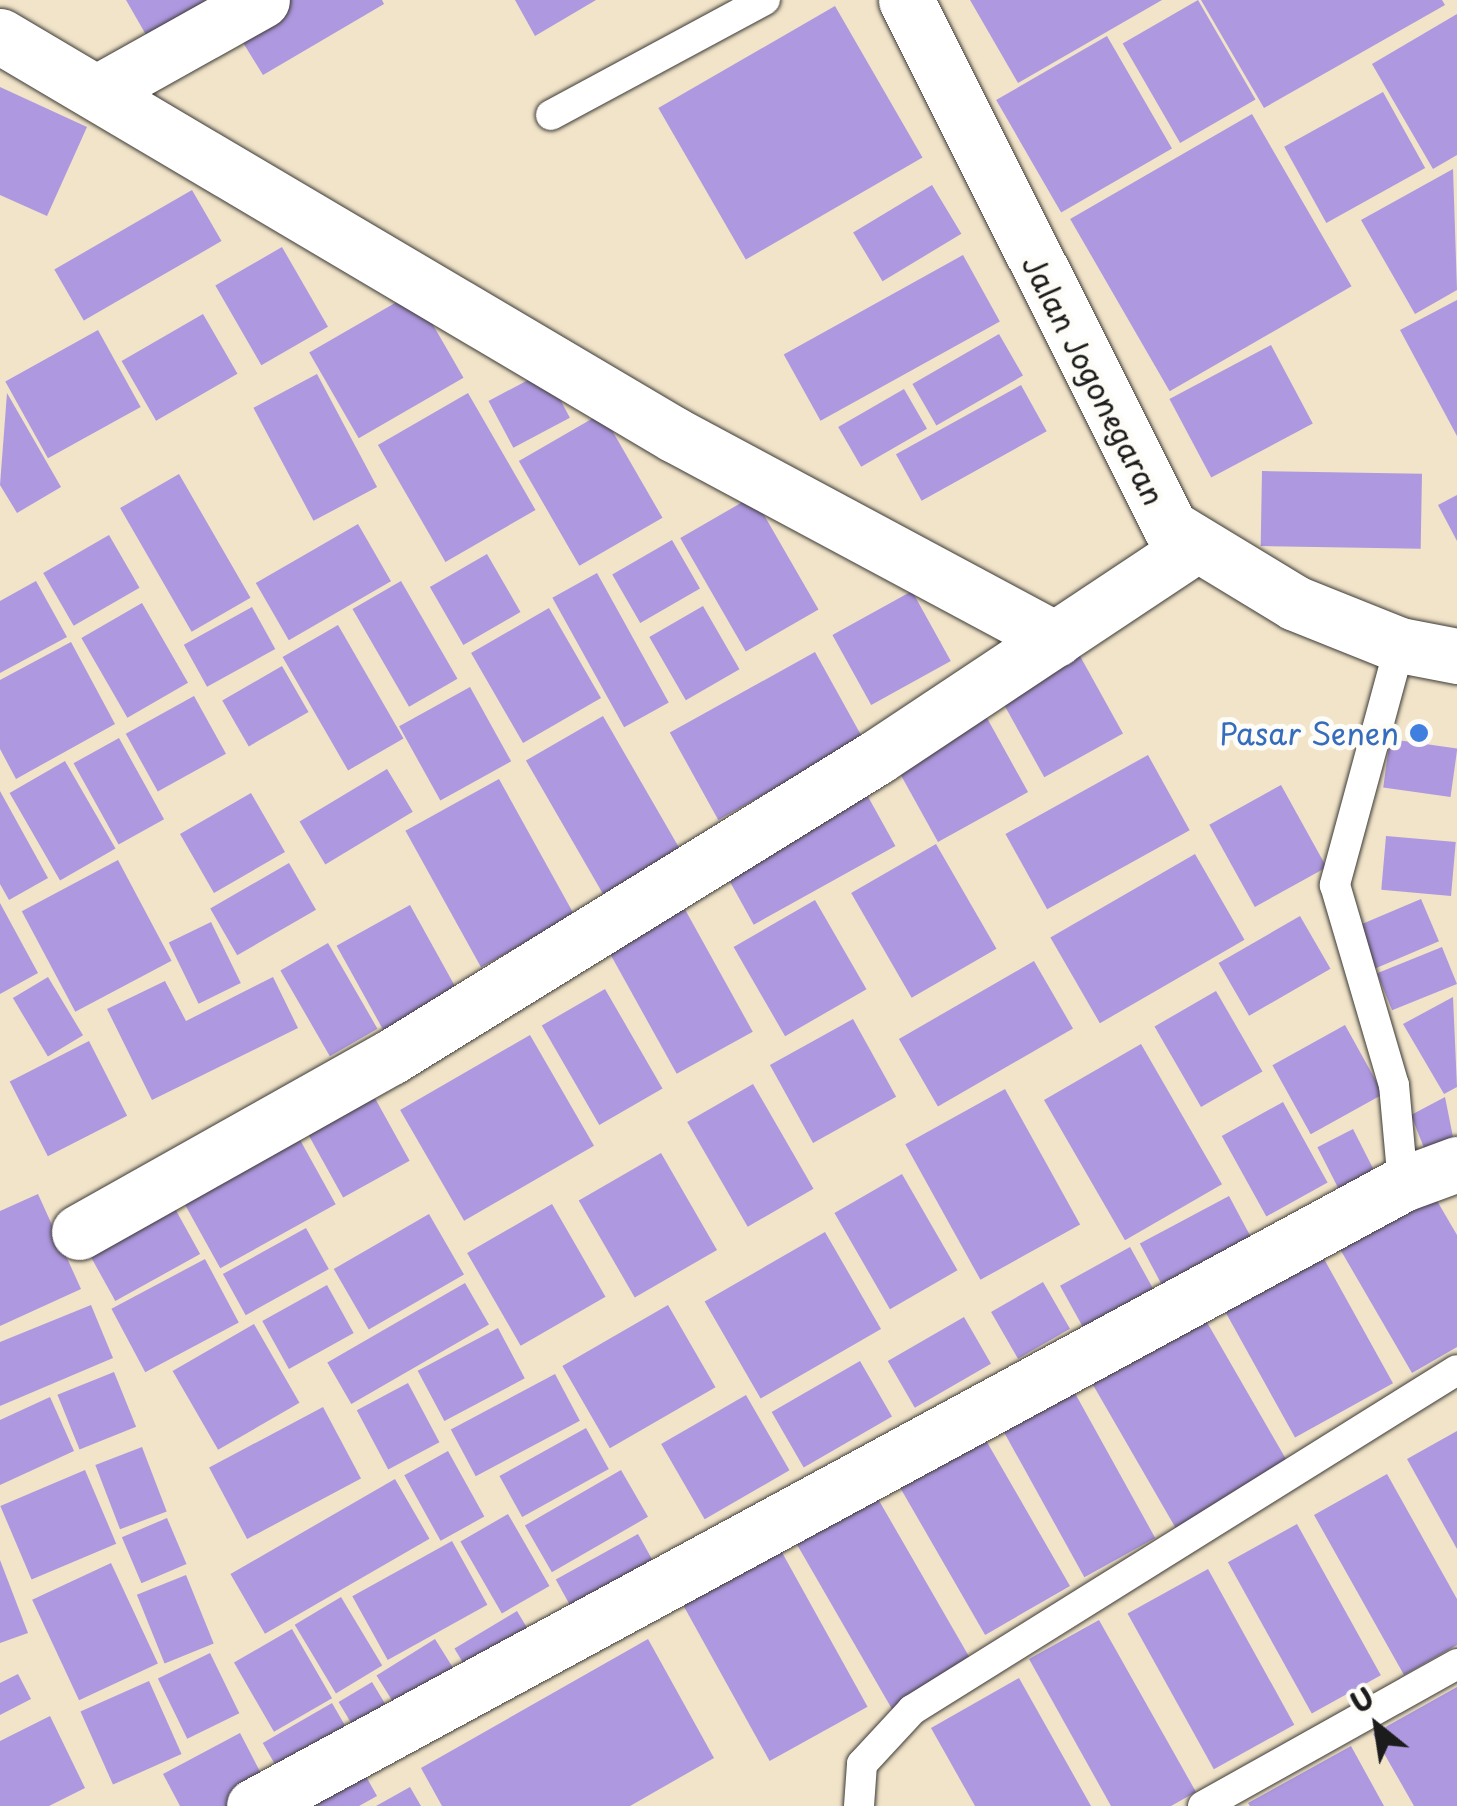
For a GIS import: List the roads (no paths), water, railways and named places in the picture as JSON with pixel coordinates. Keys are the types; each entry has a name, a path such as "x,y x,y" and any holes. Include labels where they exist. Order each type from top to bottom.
{"street":[{"path":"104,90 262,0"},
{"name":"Jalan Jogonegaran","path":"906,0 1152,501 1192,548 1400,645 1457,656"},
{"path":"0,36 104,90 675,435 1056,639"},
{"path":"79,1232 392,1056 1056,639 1192,548"},
{"path":"254,1806 1404,1184 1457,1164"}],"lane":[{"path":"550,114 765,0"},
{"path":"1400,645 1335,885 1394,1085 1404,1184"},
{"path":"859,1806 862,1764 912,1710 1457,1370"},
{"path":"1203,1806 1457,1664"}],"place":[{"name":"Pasar Senen","path":"1419,733"}]}
